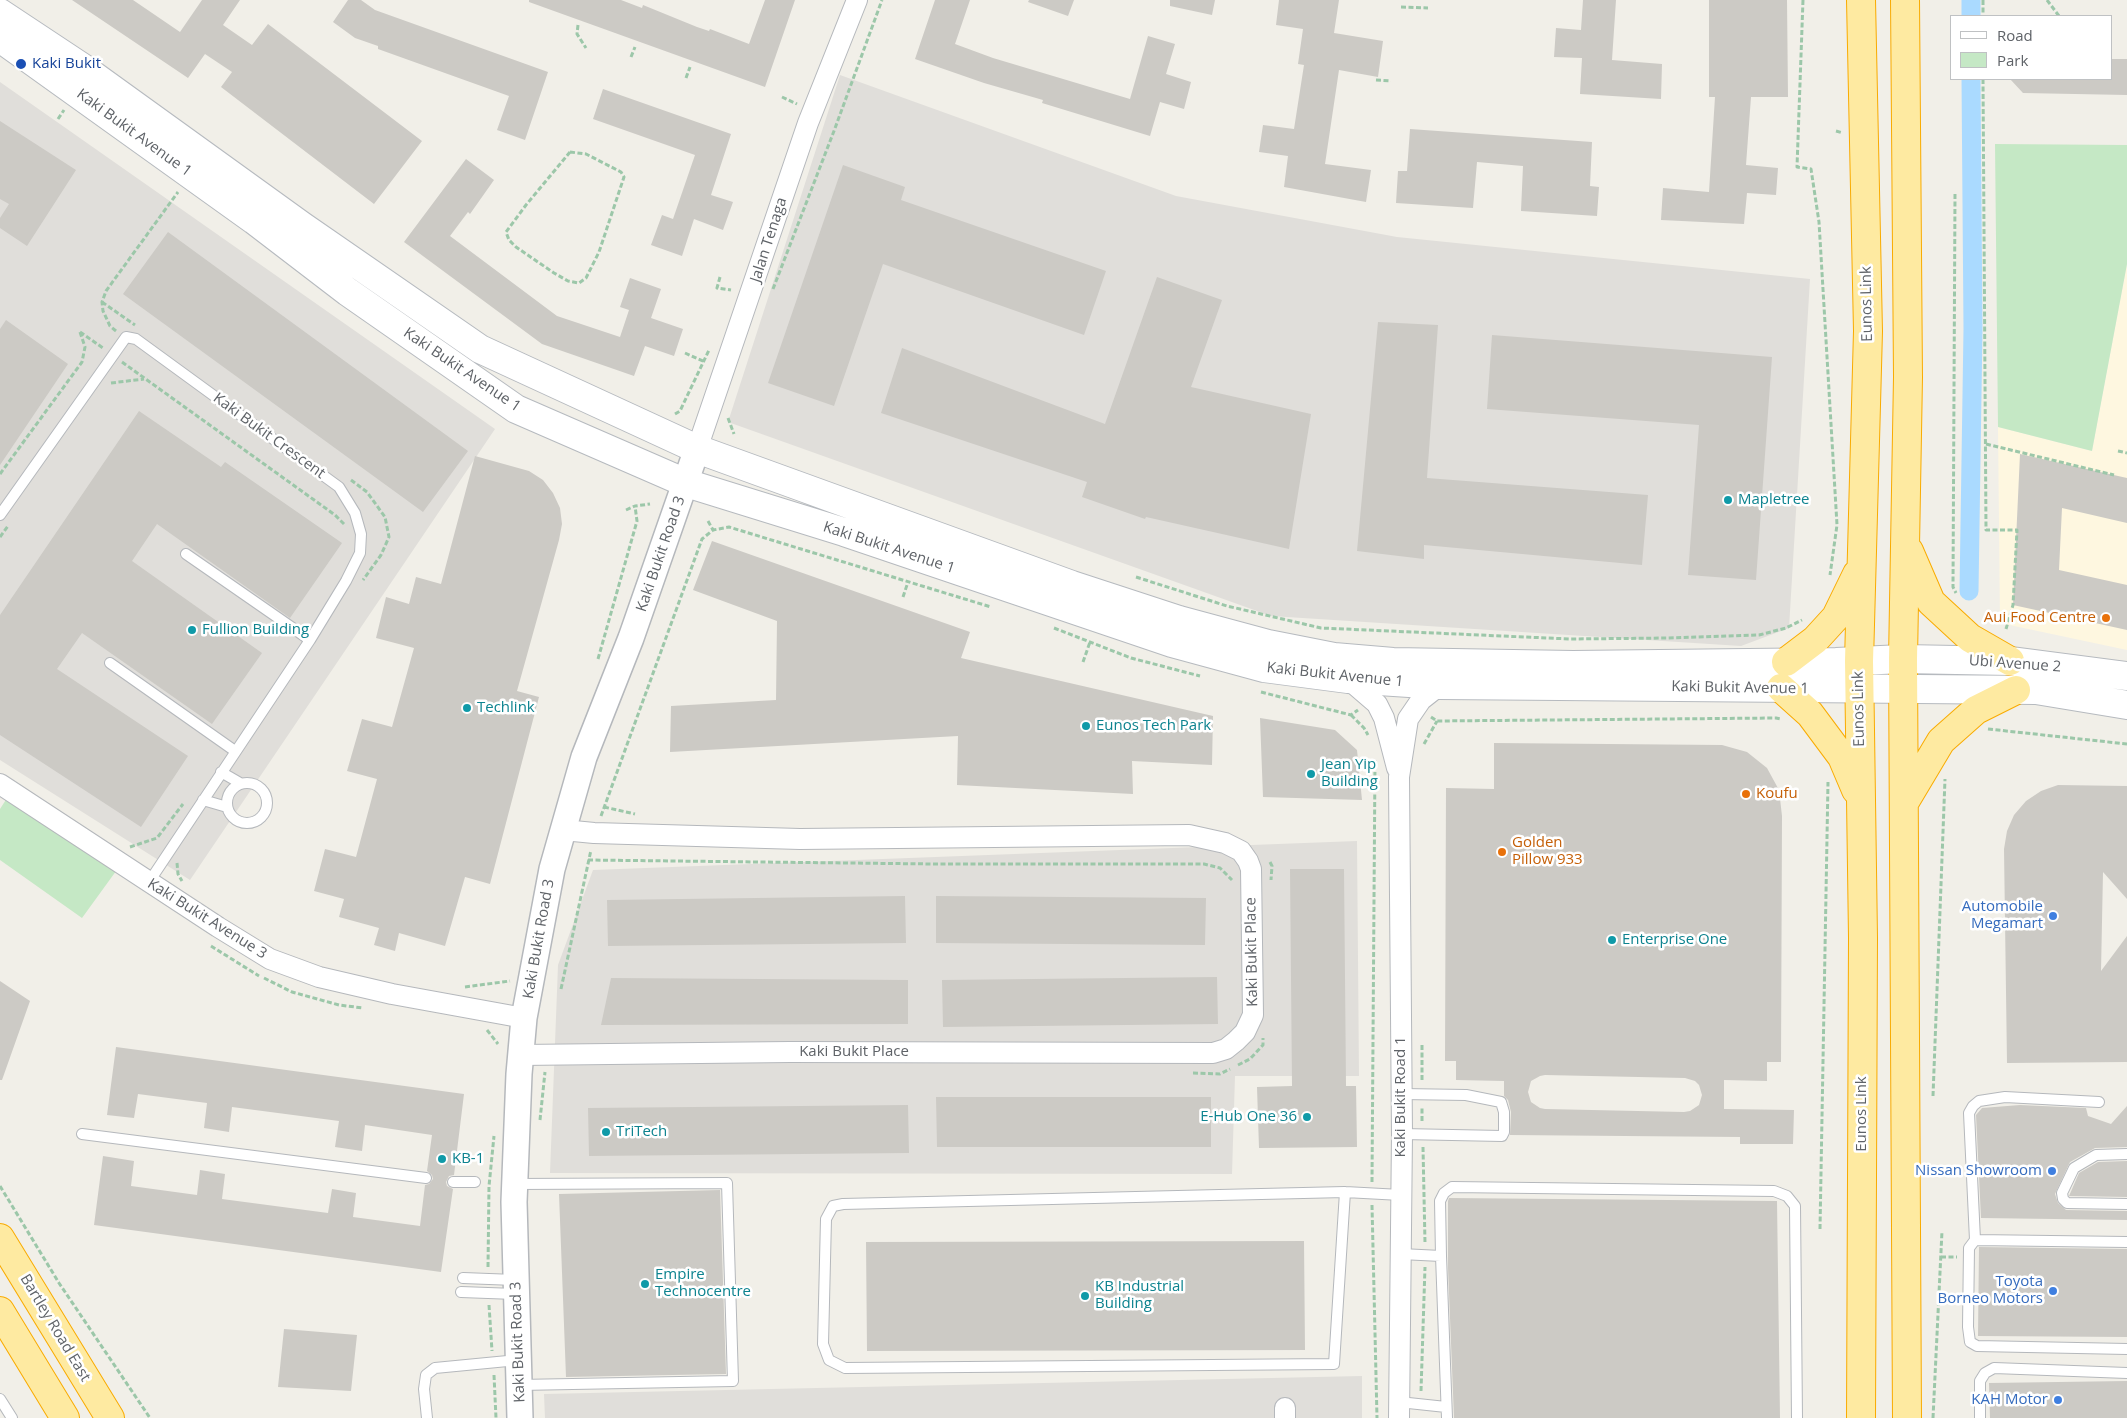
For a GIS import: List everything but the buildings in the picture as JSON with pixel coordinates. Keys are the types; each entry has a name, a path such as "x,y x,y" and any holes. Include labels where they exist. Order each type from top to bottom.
{"highway":[{"name":"Eunos Link","path":"1861,0 1868,331 1859,661 1863,938 1861,1418"},
{"path":"1905,0 1908,367 1903,659 1907,1418"},
{"path":"1906,545 1931,602 1970,638 2010,661"},
{"path":"1786,662 1815,640 1836,617 1861,566"},
{"path":"1782,688 1810,714 1842,757 1860,801"},
{"path":"1904,802 1941,741 1976,710 2016,690"},
{"name":"Bartley Road East","path":"0,1238 110,1418"},
{"path":"0,1311 65,1418"}],"main road":[{"name":"Kaki Bukit Avenue 1","path":"0,13 80,65 302,226 480,349 698,449 1072,585 1179,620 1296,650 1334,657 1393,662 1573,665 1903,659"},
{"name":"Kaki Bukit Avenue 1","path":"0,38 254,220 348,292 516,409 686,483 844,532 1172,643 1264,668 1348,679 1440,685 1860,690 1904,688"},
{"name":"Ubi Avenue 2","path":"1903,659 2010,661 2127,676"},
{"name":"Ubi Avenue 2","path":"1904,688 2036,690 2127,705"}],"street":[{"name":"Jalan Tenaga","path":"686,483 808,122 856,0"},
{"name":"Kaki Bukit Road 3","path":"520,1418 515,1287 514,1184 519,1064 524,1018 552,869 584,757 631,638 686,483"},
{"name":"Kaki Bukit Road 1","path":"1348,679 1377,704 1386,726 1399,777"},
{"name":"Kaki Bukit Road 1","path":"1399,1410 1402,1094 1399,777 1408,719 1421,700 1440,685"},
{"name":"Kaki Bukit Avenue 3","path":"0,784 154,875 256,952 319,978 392,994 524,1018"},
{"name":"Kaki Bukit Place","path":"519,1064 790,1052 1213,1054 1226,1049 1236,1041 1245,1032 1253,1015 1251,869 1241,851 1225,843 1189,835 800,839 594,833 563,830"}],"lane":[{"name":"Kaki Bukit Crescent","path":"123,339 126,337 136,339 340,487 356,514 361,534 360,553 346,581 310,640 221,772"},
{"path":"0,515 123,339"},
{"path":"186,554 310,640"},
{"path":"110,663 235,751"},
{"path":"154,875 221,772 240,784"},
{"path":"251,783 260,788 266,797 266,808 261,817 251,822 241,822 232,816 227,806 227,797 232,788 240,784 251,783"},
{"path":"203,800 227,806"},
{"path":"1402,1094 1466,1095 1501,1102 1504,1112 1504,1132 1502,1136 1402,1134"},
{"path":"2099,1102 2006,1097 1979,1101 1973,1106 1969,1113 1975,1240 1968,1248 1968,1326 1970,1342 1977,1346 2127,1349"},
{"path":"82,1134 426,1178"},
{"path":"2127,1154 2096,1156 2074,1168 2062,1193 2063,1199 2067,1203 2127,1204"},
{"path":"453,1182 476,1182"},
{"path":"514,1184 534,1182 727,1183 733,1381 519,1385"},
{"path":"1447,1418 1440,1201 1444,1193 1452,1187 1774,1190 1786,1196 1795,1206 1797,1418"},
{"path":"1345,1192 1334,1364 845,1368 829,1360 824,1344 826,1219 833,1206 843,1204 1345,1192 1401,1195"},
{"path":"1975,1240 2127,1242"},
{"path":"1401,1254 1441,1256"},
{"path":"463,1278 488,1279 515,1287"},
{"path":"461,1292 488,1293 515,1287"},
{"path":"427,1418 424,1389 426,1376 435,1368 518,1360"},
{"path":"1980,1418 1980,1381 1985,1373 1994,1368 2127,1373"},
{"path":"0,1399 12,1418"},
{"path":"1399,1410 1446,1407"}],"path":[{"path":"771,294 882,0"},
{"path":"1803,0 1797,167 1811,169 1819,222 1837,525 1830,577"},
{"path":"1983,0 1983,15"},
{"path":"2047,0 2058,15"},
{"path":"1400,7 1428,8"},
{"path":"578,26 577,34 586,48"},
{"path":"631,58 635,47"},
{"path":"686,78 690,67"},
{"path":"1376,80 1391,81"},
{"path":"1983,80 1986,530 2017,530 2013,605 2006,629"},
{"path":"782,97 799,105"},
{"path":"58,120 62,113"},
{"path":"570,152 586,154 621,172 624,177 599,252 586,278 579,283 568,281 554,273 516,247 509,240 506,232 570,152"},
{"path":"123,339 110,326 103,311 102,302 106,291 178,192"},
{"path":"1955,194 1953,587 1957,595"},
{"path":"720,277 717,288 731,290"},
{"path":"102,302 142,329"},
{"path":"0,474 82,362 85,347 80,332"},
{"path":"685,354 705,362"},
{"path":"729,413 728,420 734,434"},
{"path":"1986,444 2114,475"},
{"path":"2118,451 2127,453"},
{"path":"344,474 367,492 385,517 389,537 381,555 359,587"},
{"path":"626,510 635,506 650,504"},
{"path":"708,520 713,530"},
{"path":"562,989 594,833 702,540 713,530 729,527 997,609"},
{"path":"1136,577 1227,606 1320,628 1570,639 1668,638 1758,635 1786,628 1807,618"},
{"path":"903,597 908,582"},
{"path":"1048,626 1131,658 1208,678"},
{"path":"1083,662 1090,642"},
{"path":"1255,690 1351,715 1364,728 1371,740"},
{"path":"1351,715 1362,707 1377,704"},
{"path":"1414,710 1428,714 1437,721 1776,718 1783,720"},
{"path":"1981,728 2127,744"},
{"path":"1374,758 1372,1194 1377,1418"},
{"path":"1933,1096 1945,773"},
{"path":"1820,1229 1828,779"},
{"path":"604,807 643,814"},
{"path":"127,848 154,875 184,886 178,874 179,857"},
{"path":"1268,858 1272,866 1271,886"},
{"path":"588,860 934,864 1204,864 1220,868 1232,880 1232,890"},
{"path":"462,987 511,981"},
{"path":"1190,1073 1220,1074 1250,1059 1263,1045 1263,1035"},
{"path":"519,1064 555,1071"},
{"path":"488,1279 489,1186 494,1129"},
{"path":"0,1186 59,1283 150,1418"},
{"path":"1933,1418 1942,1231"},
{"path":"488,1293 496,1418"}],"shaded area":[{"path":"840,75 1176,196 1397,237 1810,279 1789,628 1741,646 1271,616 728,422"},
{"path":"0,82 495,429 190,880 0,760"},
{"path":"2127,264 2127,650 2000,623 1998,427 2092,451"},
{"path":"1357,841 1359,1076 1235,1076 1232,1174 550,1173 558,965 593,870"},
{"path":"1362,1376 1362,1418 545,1418 544,1394"}],"green space":[{"path":"1995,144 2127,145 2127,264 2092,451 1998,427"},
{"path":"9,795 119,867 82,918 0,860 0,809"}],"waterway":[{"path":"1971,0 1971,15"},
{"path":"1969,591 1973,329 1971,80"}],"place":[{"name":"Kaki Bukit","path":"21,64"},
{"name":"Mapletree","path":"1728,500"},
{"name":"Aui Food Centre","path":"2106,618"},
{"name":"Fullion Building","path":"192,630"},
{"name":"Techlink","path":"467,708"},
{"name":"Eunos Tech Park","path":"1086,726"},
{"name":"Jean Yip Building","path":"1311,774"},
{"name":"Koufu","path":"1746,794"},
{"name":"Golden Pillow 933","path":"1502,852"},
{"name":"Automobile Megamart","path":"2053,916"},
{"name":"Enterprise One","path":"1612,940"},
{"name":"E-Hub One 36","path":"1307,1117"},
{"name":"TriTech","path":"606,1132"},
{"name":"KB-1","path":"442,1159"},
{"name":"Nissan Showroom","path":"2052,1171"},
{"name":"Empire Technocentre","path":"645,1284"},
{"name":"Toyota Borneo Motors","path":"2053,1291"},
{"name":"KB Industrial Building","path":"1085,1296"},
{"name":"KAH Motor","path":"2058,1400"}]}
